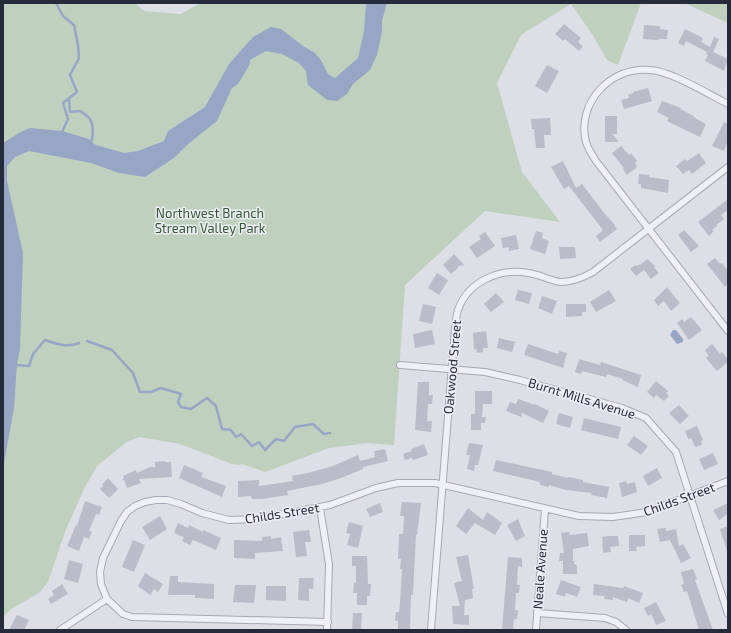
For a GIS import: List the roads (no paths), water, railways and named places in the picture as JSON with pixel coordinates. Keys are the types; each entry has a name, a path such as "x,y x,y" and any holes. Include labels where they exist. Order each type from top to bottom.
{"street":[{"path":"728,104 667,73 650,69 626,72 599,89 588,105 584,128 586,144 596,162 728,331"},
{"name":"Oakwood Street","path":"431,630 455,328 458,309 468,292 480,281 504,272 528,272 561,282 582,278 593,272 728,167"},
{"name":"Burnt Mills Avenue","path":"400,365 485,372 622,408 646,418 676,452 728,614"},
{"name":"Childs Street","path":"328,622 132,617 123,614 107,599 101,584 100,572 103,558 120,521 128,512 135,506 156,500 167,500 202,513 230,520 258,519 320,508 376,488 398,483 435,483 579,516 614,517 647,512 728,481"},
{"path":"320,508 329,564 327,630"},
{"name":"Neale Avenue","path":"536,630 545,508"},
{"path":"60,630 107,599"},
{"path":"537,613 604,618 616,622 626,630"}],"water":[{"path":"366,3 387,3 382,21 382,32 377,55 370,70 353,84 347,94 337,101 327,100 308,85 306,71 299,63 282,54 266,51 250,60 250,64 238,84 232,88 217,121 188,144 174,158 145,177 119,173 91,163 29,151 15,157 7,166 7,181 23,253 20,349 17,364 14,408 3,469 3,143 30,128 62,131 89,139 96,145 124,153 138,151 164,141 168,131 205,107 229,64 253,37 271,27 281,29 303,46 315,53 321,60 328,74 335,78 358,58 364,31"},
{"path":"673,330 676,330 683,339 683,342 677,344 670,335"}],"waterway":[{"path":"56,3 63,16 74,25 79,58 70,75 77,92 63,103 68,119 61,134"},
{"path":"69,98 70,112 80,111 90,119 93,132 90,145"},
{"path":"15,365 29,366 33,354 45,340 66,345 79,343"},
{"path":"87,341 112,350 133,373 140,392 151,392 161,388 181,394 178,402 181,407 191,409 207,398 216,406 222,429 231,430 236,437 241,434 252,446 259,442 265,450 276,439 284,441 295,427 313,424 324,434 330,433"}],"park label":[{"name":"Northwest Branch Stream Valley Park","path":"210,220"}]}
